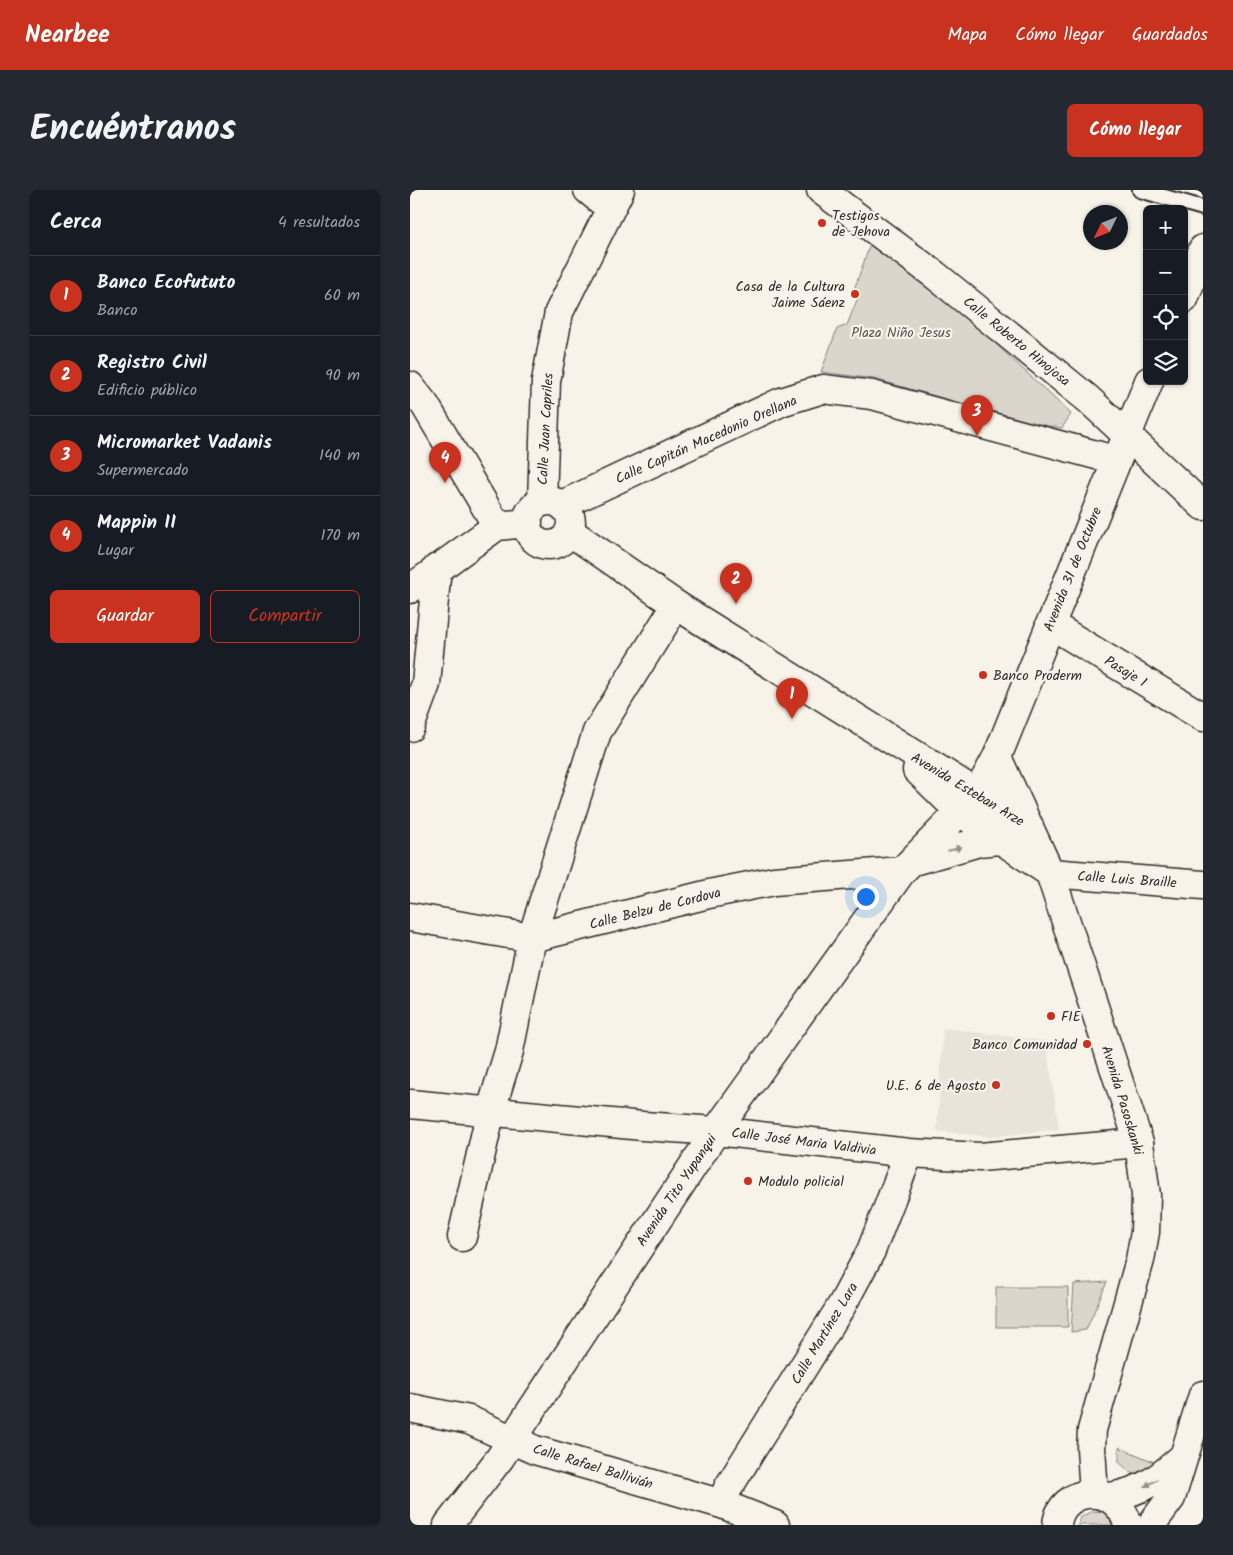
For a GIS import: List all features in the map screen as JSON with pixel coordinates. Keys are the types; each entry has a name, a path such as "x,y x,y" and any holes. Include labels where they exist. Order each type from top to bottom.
{"street":[{"path":"588,190 615,199"},
{"name":"Calle Roberto Hinojosa","path":"821,190 995,322 1088,398 1203,506"},
{"name":"Calle Juan Capriles","path":"550,516 546,381 559,312 615,199"},
{"path":"1186,295 1203,249"},
{"name":"Avenida 31 de Octubre","path":"968,803 996,757 1115,460 1147,385"},
{"path":"410,386 420,417 497,526"},
{"name":"Calle Capitán Macedonio Orellana","path":"550,516 781,402 823,389 872,395 1115,460"},
{"path":"410,589 497,526 550,516"},
{"name":"Avenida Esteban Arze","path":"550,516 676,606 880,735 968,803 999,840 1029,857 1050,873"},
{"path":"410,727 426,684 437,568"},
{"path":"462,1236 491,1110 509,1051 532,938 597,732 676,606"},
{"name":"Pasaje 1","path":"1050,624 1203,717"},
{"path":"996,757 1029,826"},
{"name":"Avenida Esteban Arze","path":"968,803 1029,826 1050,873"},
{"name":"Avenida Tito Yupanqui","path":"448,1525 512,1439 716,1131 907,866 968,803"},
{"path":"907,866 978,842 999,840"},
{"name":"Calle Belzu de Cordova","path":"410,917 532,938 709,894 774,881 907,866"},
{"name":"Calle Luis Braille","path":"1050,873 1203,885"},
{"name":"Avenida Pasoskanki","path":"1050,873 1138,1142 1146,1195 1145,1232 1140,1260 1092,1430 1092,1497"},
{"name":"Calle José Maria Valdivia","path":"410,1104 716,1131 909,1153 980,1157 1138,1142"},
{"name":"Calle Martínez Lara","path":"722,1504 728,1488 842,1305 871,1251 909,1153"},
{"path":"1151,1525 1171,1498 1203,1395"},
{"name":"Calle Rafael Ballivián","path":"410,1408 469,1420 535,1450 722,1504 776,1525"},
{"path":"1057,1525 1062,1510 1092,1497 1132,1493 1154,1482 1184,1456"},
{"path":"1092,1497 1119,1505 1128,1525"}],"lane":[{"path":"1140,190 1203,208"}],"shaded area":[{"name":"U.E. 6 de Agosto","path":"943,1028 1046,1041 1059,1129 991,1137 937,1131"}],"green space":[{"name":"Plaza Niño Jesus","path":"872,239 996,344 1071,414 1062,428 1034,424 875,379 821,372 837,329 847,325 859,295 855,287"},
{"path":"1107,1282 1086,1330 1071,1332 1074,1284"},
{"path":"996,1287 1068,1287 1068,1327 996,1327"},
{"path":"1119,1447 1154,1462 1141,1474 1131,1473 1119,1462"},
{"path":"1092,1511 1105,1512 1115,1525 1078,1525 1081,1517"}],"place":[{"name":"Testigos de Jehova","path":"822,223"},
{"name":"Casa de la Cultura Jaime Sáenz","path":"855,294"},
{"name":"Micromarket Vadanis","path":"977,436"},
{"name":"Mappin II","path":"445,483"},
{"name":"Registro Civil","path":"736,604"},
{"name":"Banco Proderm","path":"983,675"},
{"name":"Banco Ecofututo","path":"792,719"},
{"name":"FIE","path":"1051,1016"},
{"name":"Banco Comunidad","path":"1087,1044"},
{"name":"U.E. 6 de Agosto","path":"996,1085"},
{"name":"Modulo policial","path":"748,1181"}]}
